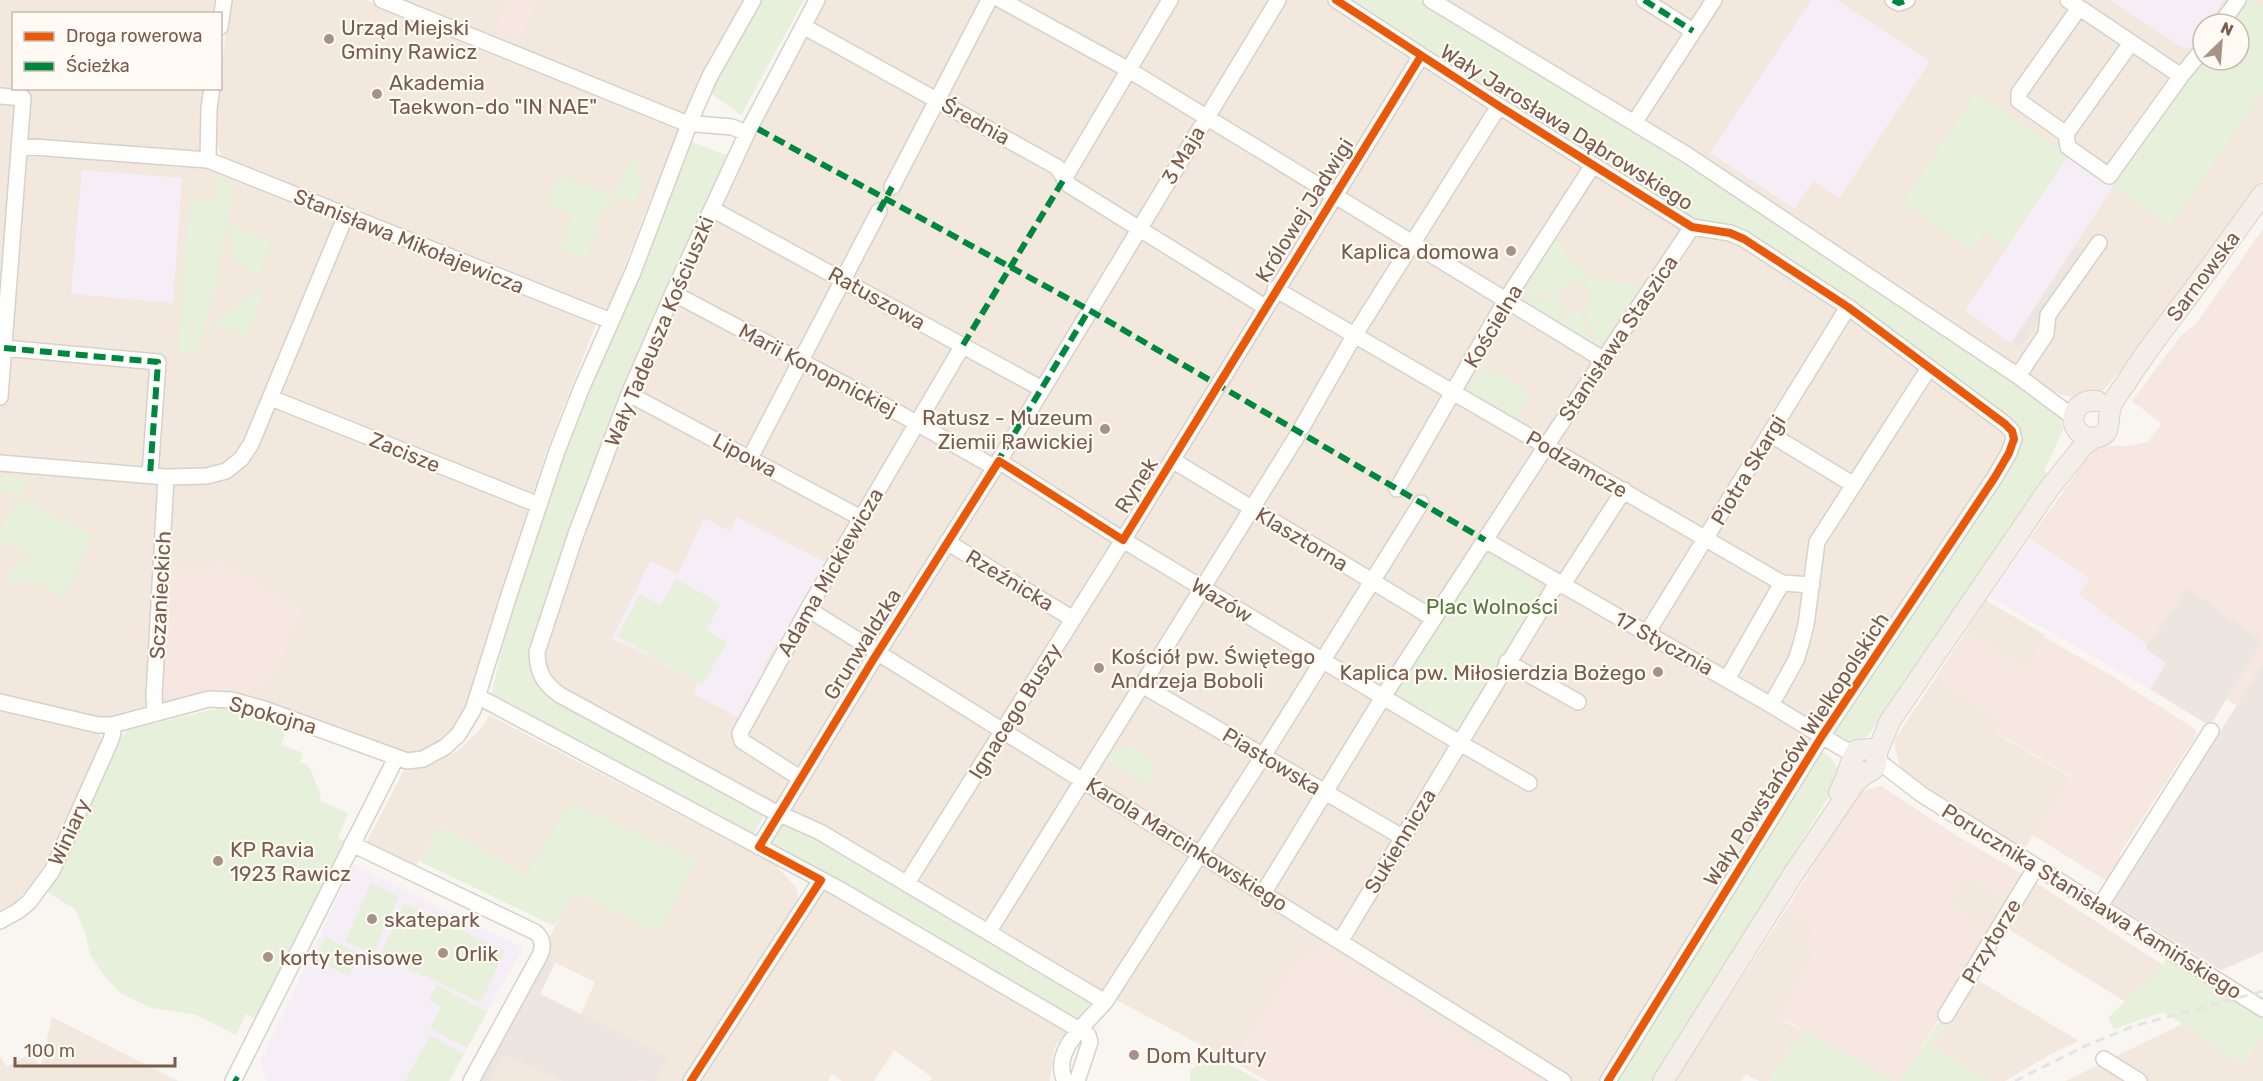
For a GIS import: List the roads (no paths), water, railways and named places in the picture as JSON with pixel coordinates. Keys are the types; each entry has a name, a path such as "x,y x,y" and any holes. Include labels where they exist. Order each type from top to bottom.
{"main road":[{"name":"Sarnowska","path":"2087,412 2141,358 2263,194"},
{"path":"2087,412 2080,435 2093,438"},
{"path":"1663,1081 1862,762 2048,490 2084,445 2102,435 2108,428 2110,418 2087,412"},
{"path":"2048,490 2087,412"}],"street":[{"path":"382,0 690,123 732,127 747,133"},
{"path":"753,0 709,78 633,272 570,416 510,592 479,697 821,880 1079,1029 1088,1035 1090,1042 1077,1081"},
{"name":"Wały Tadeusza Kościuszki","path":"778,814 560,695 548,686 541,675 537,663 537,652 576,534 629,394 747,133 817,0"},
{"path":"892,187 989,0"},
{"path":"1001,0 1129,70 1604,360"},
{"path":"1064,179 1170,0"},
{"name":"3 Maja","path":"1042,389 1278,0"},
{"name":"Wały Jarosława Dąbrowskiego","path":"1336,0 1692,227 1730,233 1744,239 1848,307 1994,414 2013,431 2014,439"},
{"name":"Wały Jarosława Dąbrowskiego","path":"1431,0 1634,123 1831,249 2039,391 2087,412"},
{"path":"1644,0 1693,32"},
{"path":"1634,123 1714,0"},
{"path":"1893,0 1899,3 1907,0"},
{"path":"2066,134 2019,101 2019,93 2074,4 2181,76"},
{"name":"Średnia","path":"803,26 1057,167 1070,185 1265,307"},
{"path":"2131,43 2066,134 2068,147 2109,176 2191,64"},
{"name":"Królowej Jadwigi","path":"1220,384 1275,289 1421,56"},
{"path":"208,160 212,90"},
{"path":"0,96 23,98 0,397"},
{"path":"988,931 1252,509 1354,336 1499,106"},
{"name":"Stanisława Mikołajewicza","path":"20,146 208,160 611,321"},
{"name":"Kościelna","path":"1397,489 1506,300 1593,165"},
{"name":"Ratuszowa","path":"712,209 1042,389"},
{"path":"750,458 879,211"},
{"path":"0,463 166,477 207,476 226,471 241,459 251,444 346,215"},
{"name":"Stanisława Staszica","path":"1485,540 1692,227"},
{"path":"2018,376 2046,334 2049,315 2099,243"},
{"name":"Podzamcze","path":"1275,289 1782,584"},
{"name":"Marii Konopnickiej","path":"673,293 996,464"},
{"name":"Piotra Skargi","path":"1647,633 1848,307"},
{"name":"Adama Mickiewicza","path":"800,778 742,741 740,736 808,609 963,345"},
{"path":"4,348 158,362 150,475"},
{"path":"1771,705 1796,660 1801,644 1806,625 1817,543 1929,368"},
{"name":"Rynek","path":"996,464 1123,540 1220,384"},
{"path":"996,464 1042,389"},
{"name":"Lipowa","path":"629,394 861,518"},
{"name":"Zacisze","path":"271,398 539,505"},
{"path":"1770,434 1854,485"},
{"name":"Wały Powstańców Wielkopolskich","path":"1608,1081 1822,736 1995,477 2014,439"},
{"name":"Klasztorna","path":"1172,460 1433,618"},
{"name":"Grunwaldzka","path":"759,847 996,464"},
{"name":"Sczanieckich","path":"155,713 166,477"},
{"path":"1460,743 1507,662 1624,490"},
{"path":"1065,1081 1060,1070 1063,1058 1079,1029 1105,1002 1201,854 1421,503"},
{"name":"Wazów","path":"1123,540 1383,697"},
{"name":"Ignacego Buszy","path":"907,883 1123,540"},
{"path":"1263,892 1383,697 1485,540"},
{"name":"17 Stycznia","path":"1485,540 1727,679 1862,762"},
{"name":"Rzeźnicka","path":"947,542 1073,619"},
{"path":"1727,679 1782,584 1812,585"},
{"name":"Karola Marcinkowskiego","path":"808,609 1341,940 1563,1081"},
{"path":"1507,662 1578,702"},
{"name":"Piastowska","path":"1142,685 1402,837"},
{"name":"Spokojna","path":"0,702 98,725 112,725 209,699 232,700 272,711 396,758 415,761 424,759 446,747 463,728 479,697"},
{"path":"1383,697 1529,783"},
{"name":"Winiary","path":"0,921 29,902 52,871 110,742 113,732 112,725"},
{"path":"2100,906 2211,731"},
{"name":"Sukiennicza","path":"1341,940 1460,743"},
{"path":"234,1080 396,758"},
{"name":"Porucznika Stanisława Kamińskiego","path":"1862,762 1920,793 2263,1009"},
{"path":"778,814 820,832 1105,1002"},
{"path":"352,844 535,932 541,941 540,955 471,1081"},
{"name":"Przytorze","path":"1946,1015 2036,867"},
{"path":"691,1081 821,880"},
{"path":"2104,1059 2139,1081"}],"railway":[{"path":"2015,1081 2085,1046 2131,1027 2263,991"}],"place":[{"name":"Urząd Miejski Gminy Rawicz","path":"329,39"},
{"name":"Akademia Taekwon-do \"IN NAE\"","path":"377,94"},
{"name":"Kaplica domowa","path":"1511,251"},
{"name":"Ratusz - Muzeum Ziemii Rawickiej","path":"1105,429"},
{"name":"Kościół pw. Świętego Andrzeja Boboli","path":"1099,668"},
{"name":"Kaplica pw. Miłosierdzia Bożego","path":"1658,672"},
{"name":"KP Ravia 1923 Rawicz","path":"218,861"},
{"name":"skatepark","path":"372,919"},
{"name":"Orlik","path":"443,953"},
{"name":"korty tenisowe","path":"268,957"},
{"name":"Dom Kultury","path":"1134,1055"}],"park label":[{"name":"Plac Wolności","path":"1492,606"}]}
